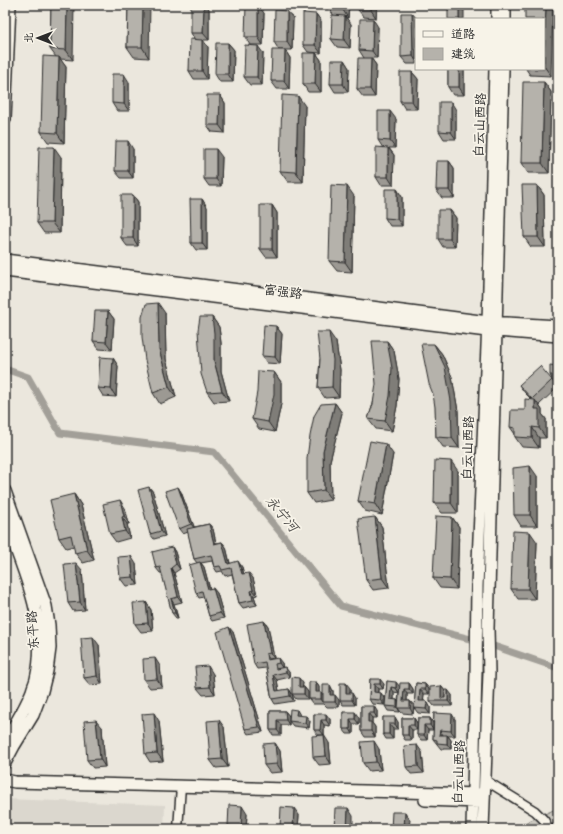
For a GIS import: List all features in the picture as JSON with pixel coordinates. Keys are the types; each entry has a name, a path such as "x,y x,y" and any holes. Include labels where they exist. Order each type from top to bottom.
{"main road":[{"path":"5,119 10,5"},
{"path":"497,5 497,18"},
{"path":"504,18 505,5"},
{"name":"白云山西路","path":"483,829 489,673 488,628 495,70"},
{"name":"白云山西路","path":"472,829 477,586 492,327 503,70"},
{"name":"富强路","path":"5,260 558,336"},
{"name":"富强路","path":"5,270 492,327 558,326"},
{"name":"东平路","path":"5,491 46,606 50,648 47,671 36,709 5,763"},
{"name":"东平路","path":"5,520 31,593 38,620 40,651 36,681 27,703 5,742"},
{"path":"5,780 15,782 180,789 485,798"},
{"path":"5,787 180,789"}],"street":[{"path":"485,780 535,811 544,820 549,829"},
{"path":"178,829 180,789"}],"shaded area":[{"path":"5,799 165,805 164,829 5,829"},
{"path":"558,808 558,829 511,829"}],"building":[{"path":"51,5 67,5 66,50 50,49"},
{"path":"128,5 143,5 142,47 127,47"},
{"path":"191,5 204,5 203,33 191,33"},
{"path":"246,5 258,6 258,37 245,37"},
{"path":"330,5 343,5 343,10 330,10"},
{"path":"359,5 371,5 371,10 358,10"},
{"path":"448,5 459,5 459,18 448,18"},
{"path":"525,5 546,5 545,34 545,18 525,18"},
{"path":"275,10 287,11 287,42 274,42"},
{"path":"303,13 316,14 315,45 303,45"},
{"path":"401,13 412,13 413,56 401,57"},
{"path":"332,15 345,16 344,40 331,39"},
{"path":"360,19 373,19 372,51 359,50"},
{"path":"190,39 202,40 202,71 189,71"},
{"path":"216,43 228,43 228,74 215,74"},
{"path":"245,45 258,46 257,77 244,77"},
{"path":"272,50 285,50 284,81 271,81"},
{"path":"303,53 316,53 315,84 303,84"},
{"path":"43,56 59,57 57,133 41,132"},
{"path":"358,58 371,58 370,89 357,89"},
{"path":"331,60 344,60 343,84 330,84"},
{"path":"448,70 459,70 459,87 448,87"},
{"path":"400,72 412,72 412,101 400,101"},
{"path":"112,74 124,74 124,104 112,103"},
{"path":"523,82 544,82 542,163 521,163"},
{"path":"207,95 220,95 219,125 207,125"},
{"path":"282,95 298,96 296,172 280,171"},
{"path":"439,102 451,102 451,132 439,131"},
{"path":"378,111 390,111 390,141 378,140"},
{"path":"116,141 128,141 128,171 115,171"},
{"path":"39,147 54,147 52,223 37,223"},
{"path":"376,147 388,148 388,177 376,177"},
{"path":"204,149 216,149 216,179 204,179"},
{"path":"437,161 449,161 449,190 436,190"},
{"path":"331,185 347,186 345,262 329,261"},
{"path":"522,185 537,185 538,237 524,237"},
{"path":"385,189 397,189 397,219 385,218"},
{"path":"121,195 133,195 133,238 121,238"},
{"path":"190,199 202,199 202,243 191,243"},
{"path":"260,205 272,205 272,249 260,249"},
{"path":"438,210 450,210 450,239 438,239"},
{"path":"158,303 159,349 169,387 153,393 145,360 142,337 142,317 146,304"},
{"path":"95,311 108,311 106,342 93,341"},
{"path":"200,317 212,317 214,333 214,361 222,391 207,392 201,374 198,330"},
{"path":"264,325 276,326 275,357 262,356"},
{"path":"317,332 329,332 333,360 332,387 318,388 320,359"},
{"path":"372,341 387,341 392,368 390,396 385,421 368,419 373,404 376,384"},
{"path":"421,344 434,344 445,367 451,401 452,438 436,437 433,394 429,384"},
{"path":"100,357 113,358 111,389 98,388"},
{"path":"550,365 558,366 558,382 552,381 552,375 550,375"},
{"path":"540,366 552,380 532,399 519,385"},
{"path":"258,371 274,372 274,394 268,422 252,419 257,392"},
{"path":"525,399 535,400 535,409 539,409 539,428 532,427 532,438 515,437 515,428 510,427 511,410 525,410"},
{"path":"335,403 323,451 324,490 307,493 307,458 314,416 321,404"},
{"path":"370,441 386,444 375,504 358,501"},
{"path":"435,460 451,461 451,503 434,503"},
{"path":"530,466 530,515 514,515 513,468"},
{"path":"149,487 161,531 150,534 138,490"},
{"path":"178,487 191,524 179,529 165,491"},
{"path":"74,494 87,550 75,553 71,535 59,538 50,500"},
{"path":"120,500 124,516 122,517 125,531 110,534 103,504"},
{"path":"436,516 452,517 450,579 433,578"},
{"path":"375,517 382,578 366,580 358,519"},
{"path":"209,524 214,544 222,542 228,564 238,561 242,574 249,573 253,590 251,591 253,600 239,603 231,568 222,570 220,566 214,567 211,555 194,559 187,529"},
{"path":"513,531 530,532 528,589 511,589"},
{"path":"172,547 176,564 171,568 178,597 171,599 175,613 172,613 160,567 156,568 152,552"},
{"path":"131,556 133,577 120,578 118,557"},
{"path":"200,562 208,589 213,588 220,613 209,616 202,591 196,593 189,565"},
{"path":"76,563 80,602 68,603 64,564"},
{"path":"146,602 148,623 135,624 133,603"},
{"path":"264,621 270,653 266,654 267,660 278,658 279,663 275,664 276,669 285,667 286,672 273,675 276,691 289,689 290,696 272,699 265,662 254,664 247,624"},
{"path":"229,627 259,727 245,729 217,632"},
{"path":"93,637 97,676 84,678 81,638"},
{"path":"155,658 157,679 144,680 143,659"},
{"path":"208,666 210,687 197,688 195,667"},
{"path":"292,677 299,678 299,687 304,687 304,694 292,694"},
{"path":"370,679 380,679 380,684 374,684 374,692 381,693 380,700 369,699"},
{"path":"387,681 396,682 396,688 391,687 390,699 397,700 397,707 385,706"},
{"path":"309,682 316,682 316,692 321,692 321,699 309,699"},
{"path":"340,683 346,683 346,693 352,693 352,700 340,700"},
{"path":"400,683 409,683 409,689 404,689 403,701 410,701 410,708 398,708"},
{"path":"416,683 425,684 425,689 420,689 419,701 427,701 426,709 414,708"},
{"path":"323,685 330,685 330,695 335,695 335,702 323,702"},
{"path":"441,686 441,698 445,698 445,690 448,690 448,701 430,701 430,687"},
{"path":"361,706 374,706 374,713 368,713 368,722 371,722 371,731 361,731"},
{"path":"290,709 297,710 296,715 306,716 305,723 289,721"},
{"path":"270,711 285,711 286,720 277,720 277,730 270,730"},
{"path":"343,712 355,712 355,719 350,719 350,729 343,729"},
{"path":"154,713 157,753 145,754 142,714"},
{"path":"434,713 452,714 451,731 440,730 439,735 447,735 447,744 437,743 437,740 433,739"},
{"path":"314,714 326,714 326,720 321,720 320,730 314,730"},
{"path":"383,717 395,717 395,724 389,724 389,734 383,734"},
{"path":"402,718 414,718 414,725 408,725 408,735 402,735"},
{"path":"418,718 430,718 430,725 424,725 424,735 417,735"},
{"path":"96,720 100,759 87,760 84,721"},
{"path":"219,720 222,759 210,760 207,721"},
{"path":"324,735 326,756 313,757 312,736"},
{"path":"374,741 376,762 363,763 361,742"},
{"path":"275,743 277,764 264,765 263,744"},
{"path":"417,745 418,766 406,767 404,746"},
{"path":"229,805 242,806 241,827 228,826"},
{"path":"281,807 294,808 293,828 280,828"},
{"path":"335,808 348,808 347,829 334,829"},
{"path":"392,812 405,812 404,829 391,829"}],"waterway":[{"name":"永宁河","path":"5,369 28,377 60,433 214,452 341,606 482,642 558,668"}]}
